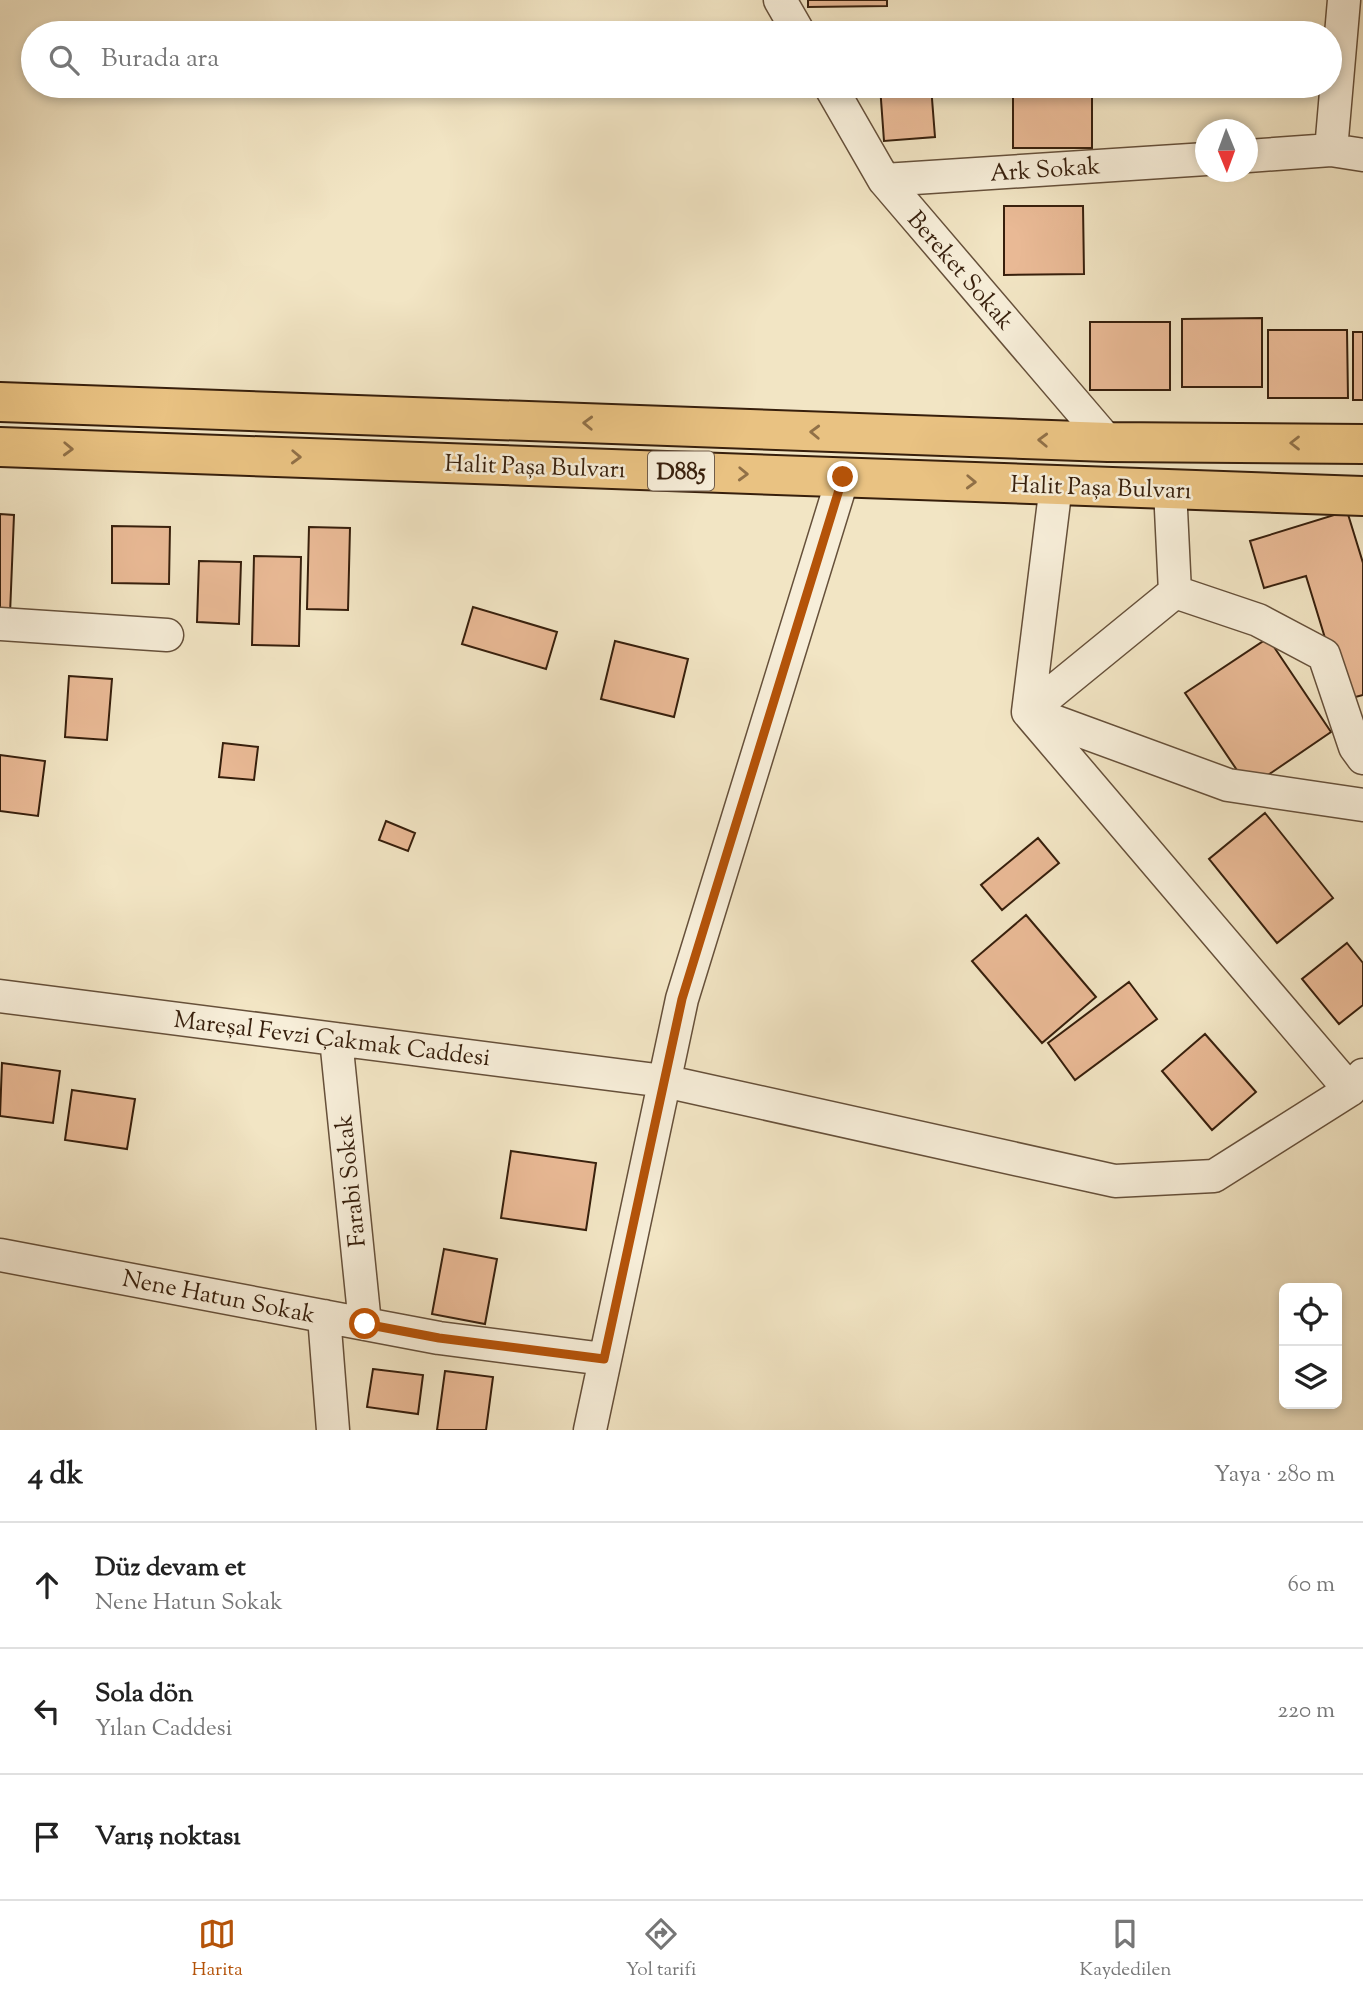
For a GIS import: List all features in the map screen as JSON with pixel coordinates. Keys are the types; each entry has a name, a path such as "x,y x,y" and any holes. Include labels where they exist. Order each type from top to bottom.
{"highway":[{"name":"Halit Paşa Bulvarı","path":"0,402 1108,442 1363,444"},
{"name":"Halit Paşa Bulvarı","path":"0,447 1363,496"}],"street":[{"path":"780,0 792,21"},
{"path":"1342,23 1344,0"},
{"name":"Bereket Sokak","path":"837,98 884,180 1108,442"},
{"path":"1331,150 1336,98"},
{"path":"1258,155 1331,150 1363,155"},
{"name":"Ark Sokak","path":"884,180 1195,160"},
{"path":"590,1430 682,999 843,477"},
{"path":"1056,485 1028,712 1357,1083"},
{"path":"1170,489 1175,592"},
{"path":"1028,712 1175,592"},
{"path":"1175,592 1258,620 1324,655 1355,747 1363,758"},
{"path":"0,624 167,635"},
{"path":"1028,712 1227,785 1363,805"},
{"name":"Mareşal Fevzi Çakmak Caddesi","path":"0,996 664,1081 1115,1181 1214,1176 1357,1083"},
{"name":"Farabi Sokak","path":"336,1039 365,1324"},
{"name":"Nene Hatun Sokak","path":"0,1255 439,1338 604,1359"},
{"path":"324,1316 333,1430"}],"building":[{"path":"808,0 887,0 887,6 808,7"},
{"path":"881,98 932,98 935,137 884,141"},
{"path":"1013,98 1092,98 1092,148 1013,148"},
{"path":"1004,206 1083,206 1084,274 1004,275"},
{"path":"1262,318 1262,387 1182,387 1182,319"},
{"path":"1090,322 1170,322 1170,390 1090,390"},
{"path":"1268,330 1347,330 1348,398 1268,398"},
{"path":"1353,332 1363,332 1363,400 1353,400"},
{"path":"1347,511 1363,563 1363,695 1344,700 1306,576 1264,588 1250,541"},
{"path":"0,514 14,515 10,614 0,614"},
{"path":"112,526 170,527 169,584 112,583"},
{"path":"309,527 350,528 348,610 307,609"},
{"path":"254,556 301,557 299,646 252,645"},
{"path":"199,561 241,562 239,624 197,622"},
{"path":"473,607 557,632 546,669 462,644"},
{"path":"1268,638 1331,732 1249,788 1185,693"},
{"path":"615,641 688,659 674,717 601,699"},
{"path":"69,676 112,679 107,740 65,737"},
{"path":"223,743 258,747 254,780 219,777"},
{"path":"0,755 45,761 38,816 0,811"},
{"path":"1265,813 1333,898 1277,943 1209,859"},
{"path":"386,821 415,833 408,851 379,840"},
{"path":"1038,838 1059,863 1002,910 981,885"},
{"path":"1026,915 1096,997 1042,1043 972,961"},
{"path":"1347,943 1363,963 1363,1005 1339,1024 1302,979"},
{"path":"1129,982 1157,1019 1075,1080 1048,1043"},
{"path":"1205,1034 1256,1092 1212,1130 1162,1071"},
{"path":"2,1063 60,1071 53,1123 0,1116"},
{"path":"72,1090 135,1099 127,1149 65,1140"},
{"path":"511,1151 596,1163 586,1230 501,1218"},
{"path":"444,1249 497,1259 485,1324 432,1314"},
{"path":"373,1369 423,1375 418,1414 367,1407"},
{"path":"445,1371 493,1377 486,1430 437,1430"}],"route":[{"path":"365,1324 439,1338 604,1359 682,999 843,477"}]}
